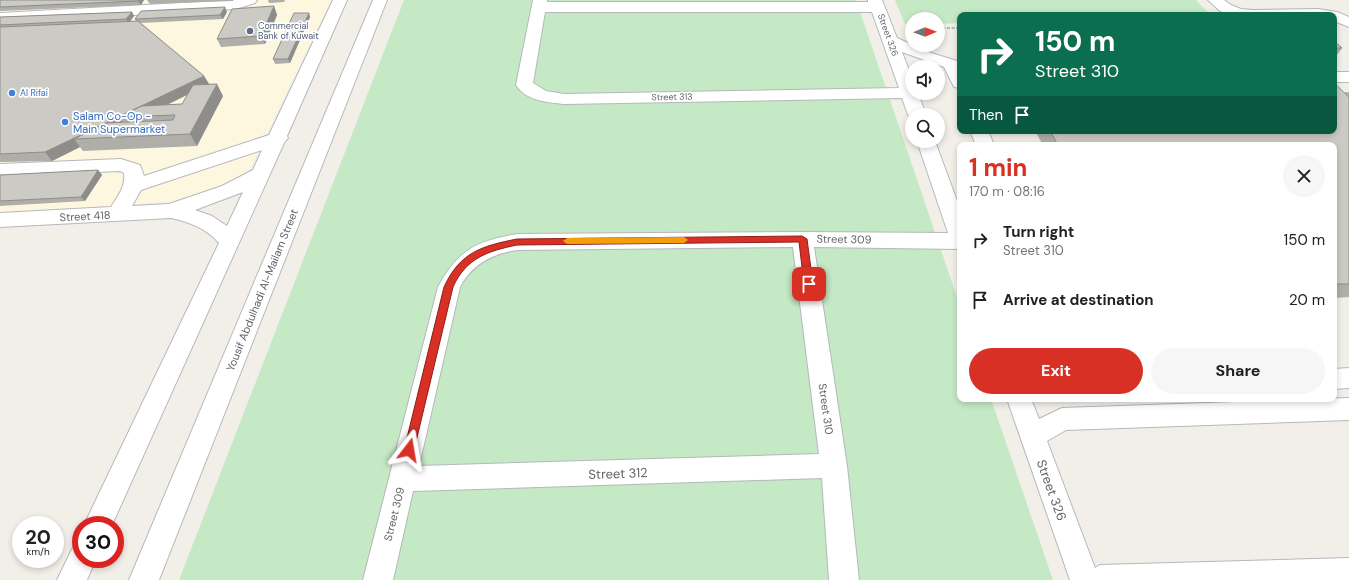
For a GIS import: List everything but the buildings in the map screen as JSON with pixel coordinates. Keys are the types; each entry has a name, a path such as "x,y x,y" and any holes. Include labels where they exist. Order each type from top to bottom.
{"street":[{"path":"102,516 279,138 340,0"},
{"name":"Yousif Abdulhadi Al-Mailam Street","path":"144,580 380,0"},
{"path":"1215,0 1226,9 1237,12"},
{"path":"1320,0 1336,5 1349,14"},
{"path":"540,4 876,3"},
{"name":"Street 326","path":"876,3 905,82"},
{"name":"Street 313","path":"540,4 524,84 541,96 564,99 905,93"},
{"path":"0,18 249,5"},
{"path":"1337,17 1349,22"},
{"path":"890,41 922,55 951,64 957,77"},
{"path":"1337,78 1349,77"},
{"path":"134,186 279,138"},
{"path":"928,148 957,229"},
{"path":"0,170 121,165 133,169 135,178 134,186 116,215"},
{"name":"Street 418","path":"0,220 170,211 229,191 262,173"},
{"name":"Street 418","path":"170,211 196,217 206,222 224,235 230,243"},
{"name":"Street 309","path":"378,580 449,287 454,275 462,264 474,255 487,248 517,242 802,239 957,241"},
{"name":"Street 310","path":"802,239 834,466 844,580"},
{"path":"1337,379 1349,378"},
{"name":"Street 326","path":"1020,402 1085,580"},
{"path":"1032,436 1062,420 1349,409"},
{"name":"Street 312","path":"402,479 834,466"},
{"path":"72,580 78,568"},
{"path":"1100,580 1349,572"}],"path":[{"path":"945,28 957,28"}],"shaded area":[{"path":"0,0 331,0 252,165 244,176 229,187 184,201 0,213"}],"green space":[{"path":"404,0 856,0 905,144 905,148 906,148 957,297 957,402 992,402 1053,580 179,580"},
{"path":"895,0 1196,0 1207,12 957,12 957,23 945,24 945,12 905,12 905,24"}],"slow traffic":[{"path":"567,241 684,240"}],"place":[{"name":"Commercial Bank of Kuwait","path":"250,31"},
{"name":"Al Rifai","path":"12,93"},
{"name":"Salam Co-Op - Main Supermarket","path":"65,122"}],"route":[{"path":"409,450 449,287 454,275 462,264 487,248 517,242 802,239 809,284"}]}
